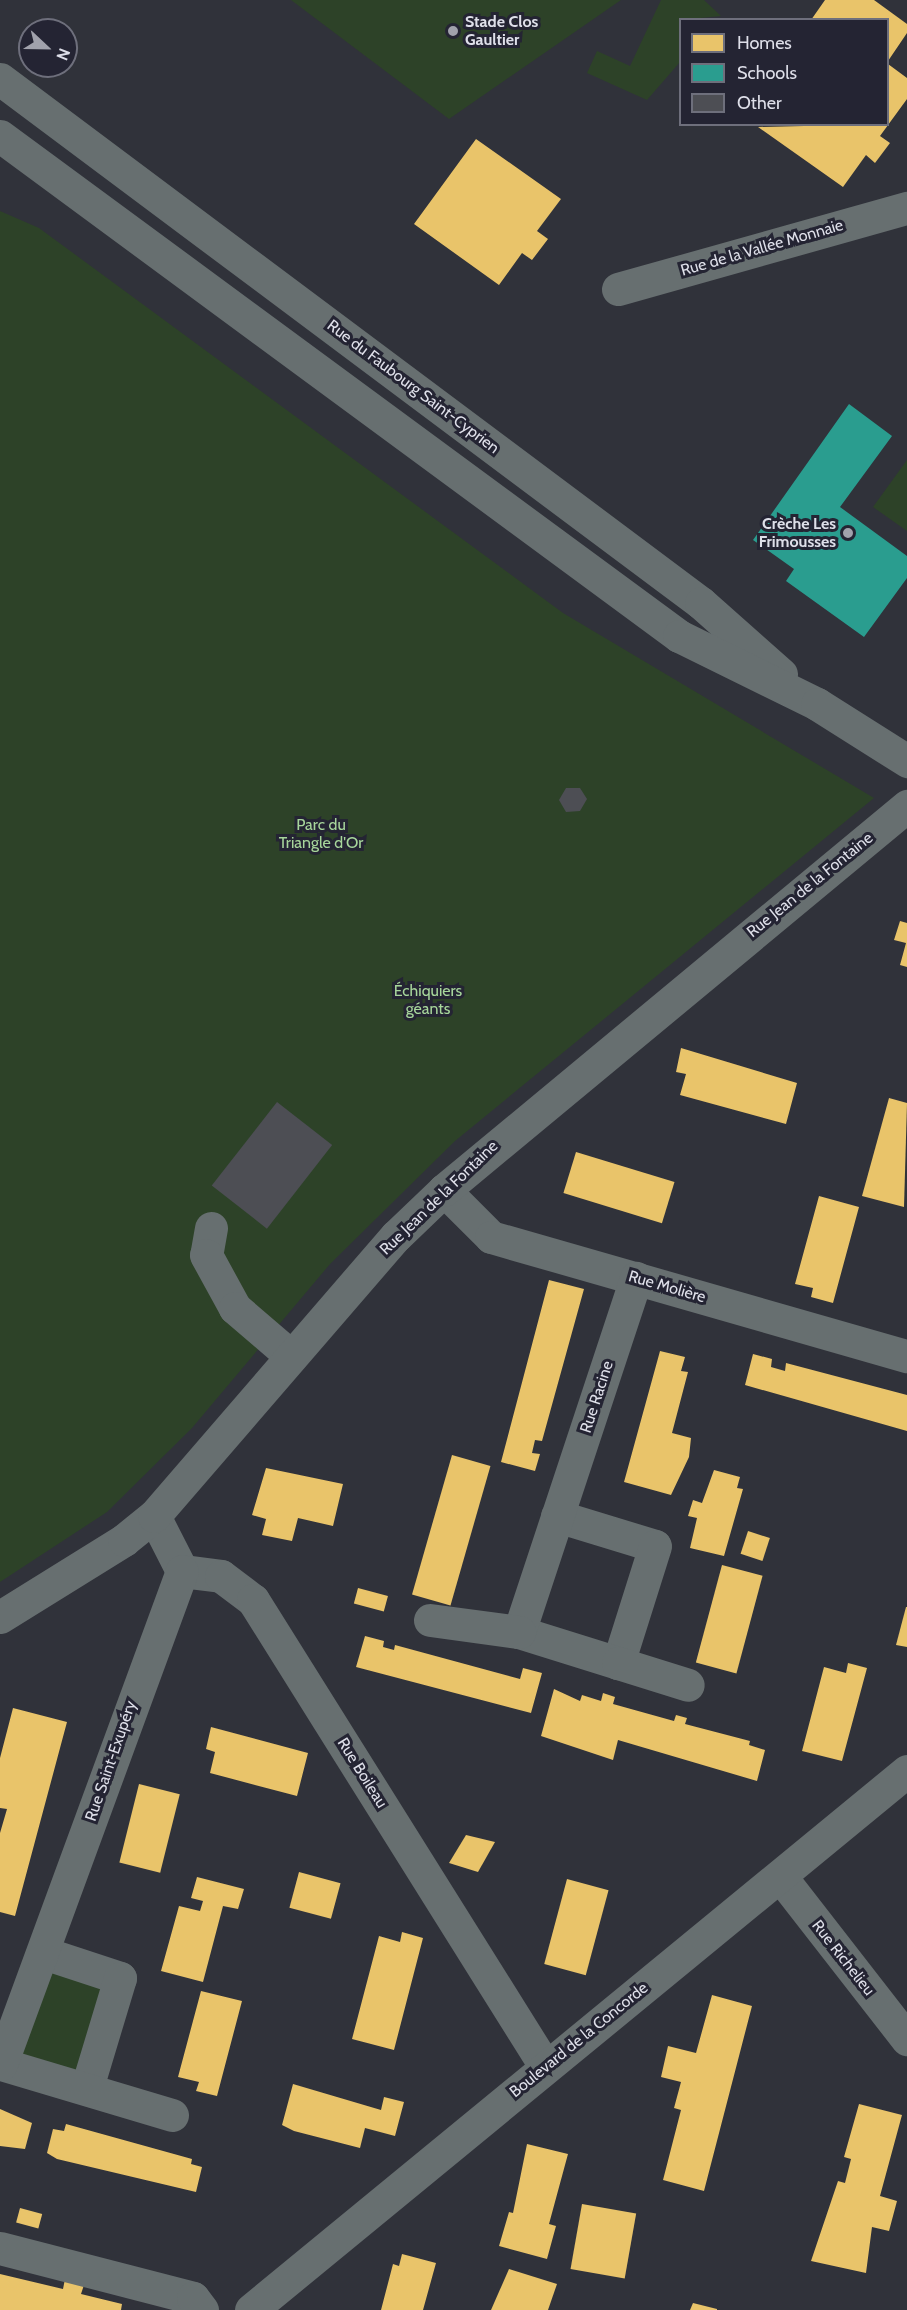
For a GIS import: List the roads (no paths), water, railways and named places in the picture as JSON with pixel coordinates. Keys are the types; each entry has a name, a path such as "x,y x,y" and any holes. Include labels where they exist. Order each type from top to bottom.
{"street":[{"name":"Rue du Faubourg Saint-Cyprien","path":"0,79 702,603 817,705"},
{"path":"0,117 31,131 55,119"},
{"name":"Rue du Faubourg Saint-Cyprien","path":"0,136 679,636 817,705 907,761"},
{"name":"Rue de la Vallée Monnaie","path":"618,289 907,207"},
{"name":"Rue Jean de la Fontaine","path":"0,1617 124,1540 154,1516 396,1236 444,1190 907,806"},
{"name":"Rue Molière","path":"444,1190 491,1237 907,1356"},
{"path":"211,1228 206,1255 235,1308 291,1356"},
{"name":"Rue Racine","path":"519,1632 636,1278"},
{"path":"154,1516 182,1571"},
{"path":"557,1516 655,1546 618,1663"},
{"name":"Rue Saint-Exupéry","path":"172,2115 87,2087 0,2064 44,1953 182,1571"},
{"name":"Rue Boileau","path":"182,1571 221,1576 253,1600 545,2066"},
{"path":"430,1620 519,1632 688,1685"},
{"name":"Boulevard de la Concorde","path":"251,2310 545,2066 907,1772"},
{"name":"Rue Richelieu","path":"780,1876 907,2038"},
{"path":"44,1953 120,1978 87,2087"},
{"path":"0,2248 193,2298 201,2310"}],"place":[{"name":"Stade Clos Gaultier","path":"453,31"},
{"name":"Crèche Les Frimousses","path":"848,533"}],"park label":[{"name":"Parc du Triangle d'Or","path":"321,834"},
{"name":"Échiquiers géants","path":"428,1000"}]}
